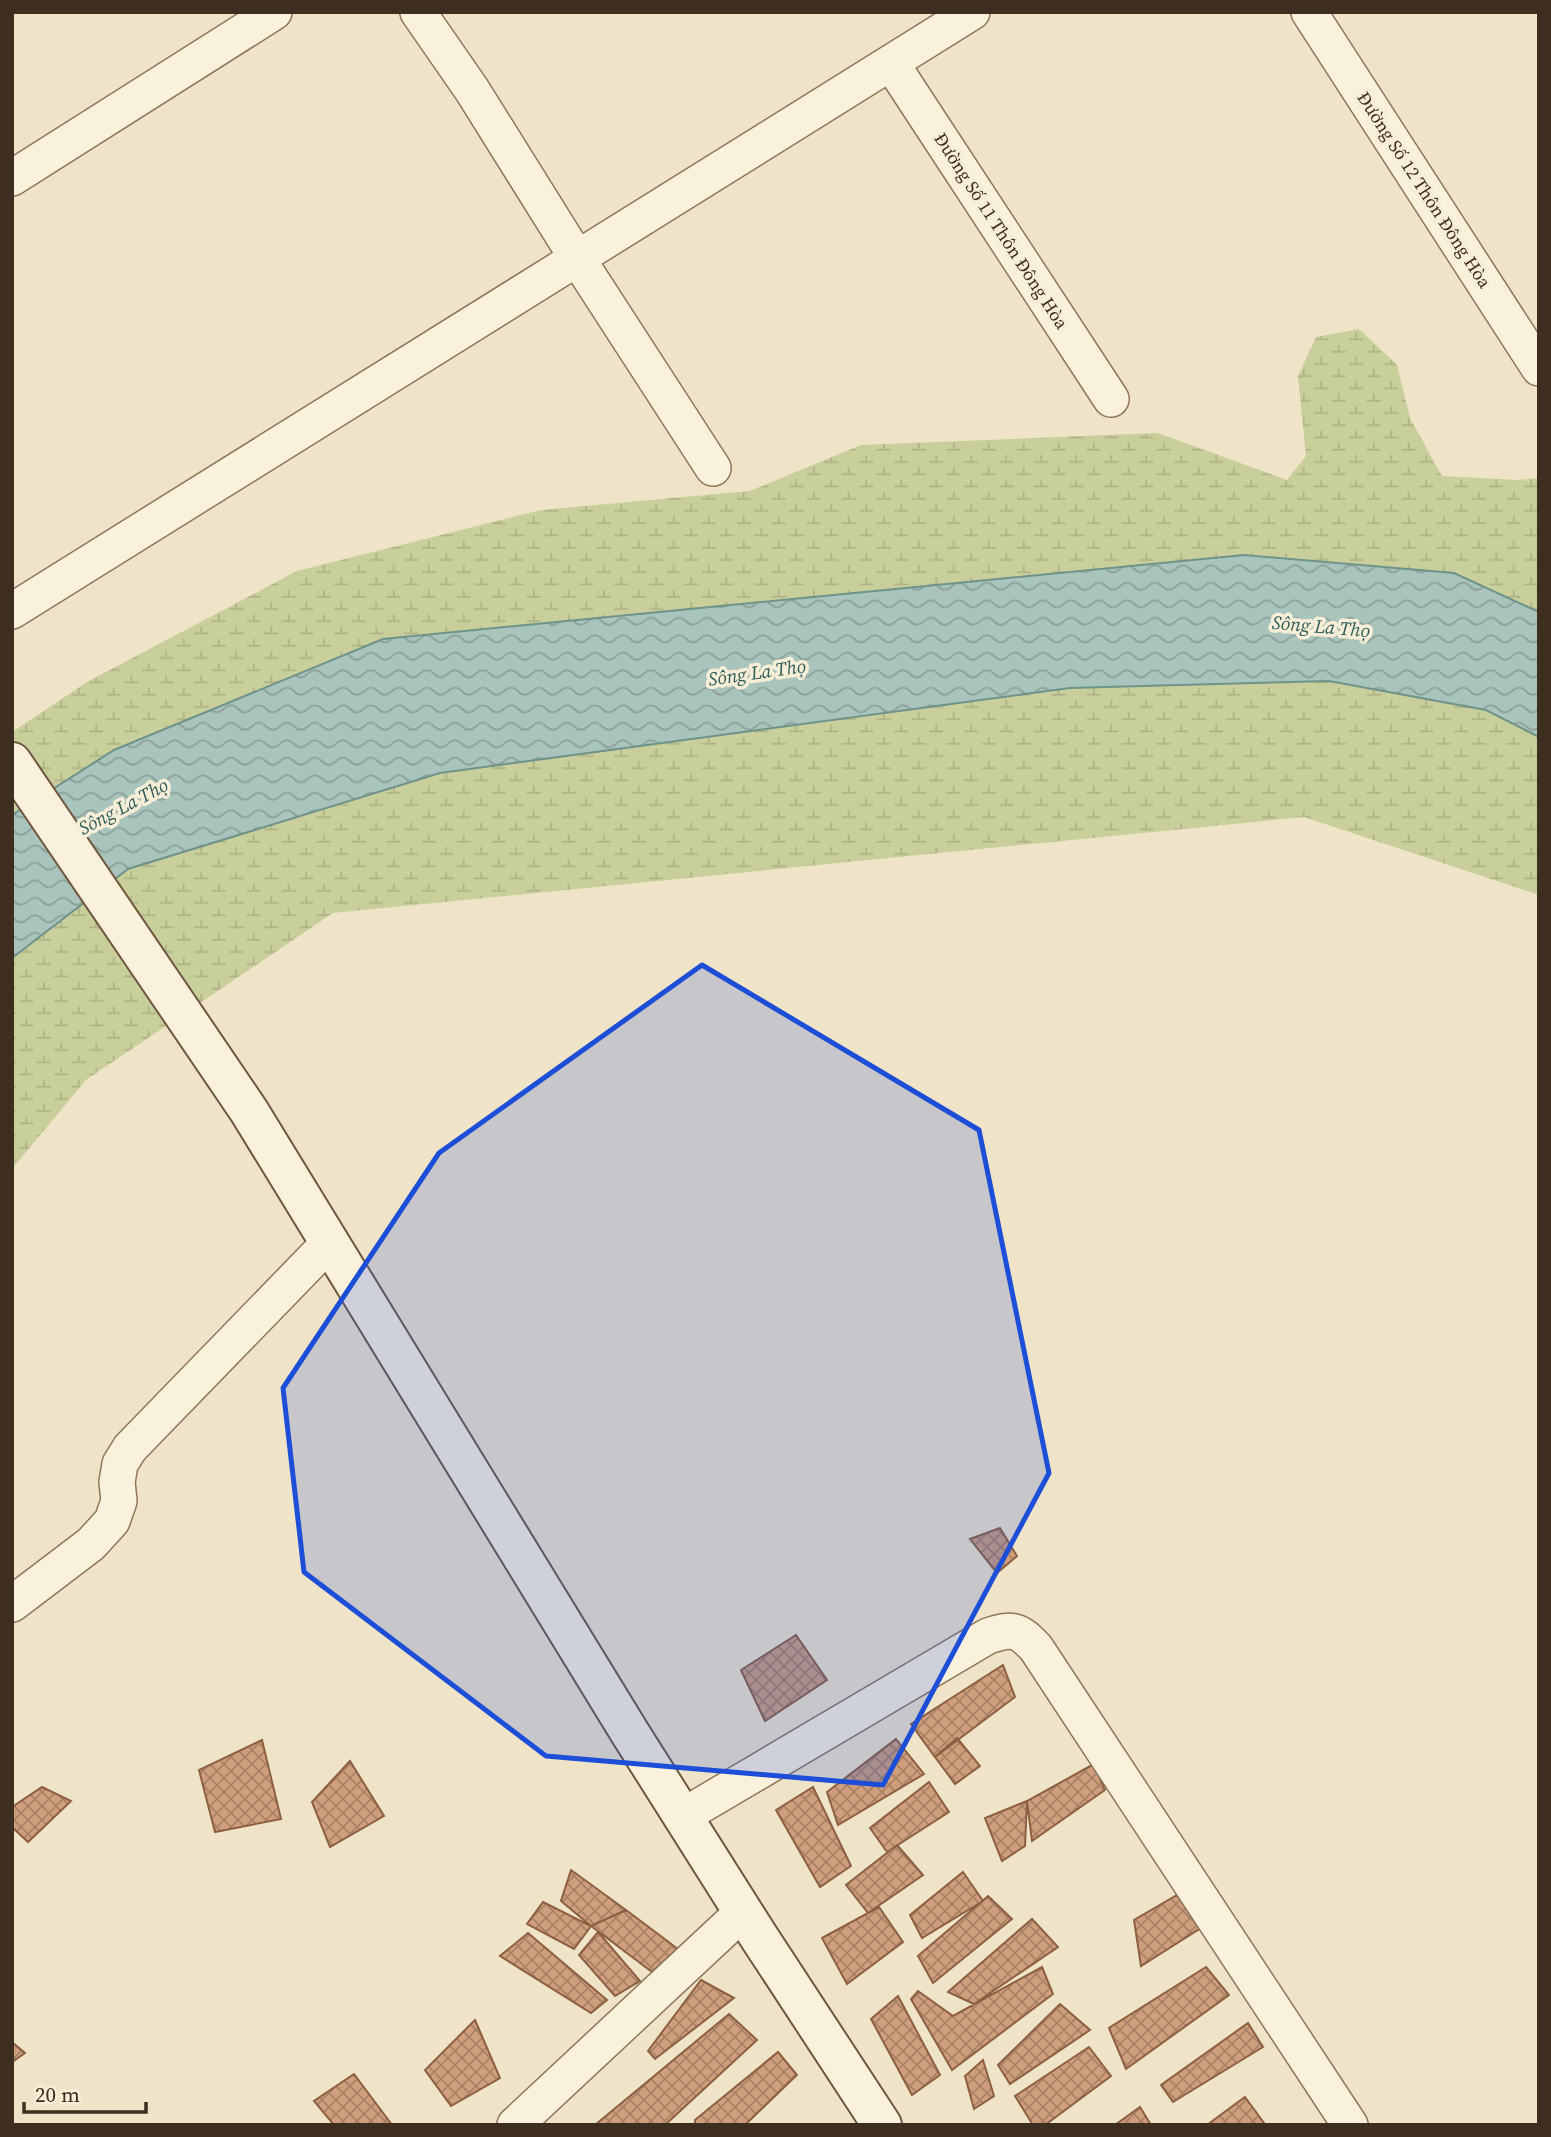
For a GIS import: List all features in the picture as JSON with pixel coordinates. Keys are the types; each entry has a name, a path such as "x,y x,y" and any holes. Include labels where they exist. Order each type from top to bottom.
{"street":[{"path":"12,178 274,12"},
{"path":"418,12 472,90 713,468"},
{"path":"12,611 972,12"},
{"name":"Đường Số 12 Thôn Đông Hòa","path":"1309,12 1539,368"},
{"name":"Đường Số 11 Thôn Đông Hòa","path":"891,63 1111,399"},
{"path":"15,766 249,1111 683,1816 882,2125"},
{"path":"12,1604 91,1544 112,1521 119,1501 117,1482 120,1464 130,1448 330,1242"},
{"path":"683,1816 988,1636 1007,1630 1022,1633 1044,1660 1350,2125"},
{"path":"515,2125 743,1912"}],"highlighted area":[{"path":"702,965 979,1130 1049,1473 883,1785 546,1756 304,1572 283,1388 439,1153"}],"green space":[{"path":"1359,329 1397,365 1410,418 1442,476 1518,480 1539,478 1539,612 1454,573 1244,555 383,639 114,750 12,815 12,732 87,682 297,571 541,510 750,491 861,445 1158,433 1287,480 1306,456 1298,376 1316,337"},
{"path":"1329,681 1486,710 1539,737 1539,895 1304,817 333,913 86,1080 12,1169 12,958 128,869 440,773 1070,688"}],"water":[{"name":"Sông La Thọ","path":"1244,555 1454,573 1539,612 1539,737 1486,710 1329,681 1070,688 440,773 128,869 12,958 12,815 114,750 383,639"}],"building":[{"path":"1000,1528 1017,1556 997,1573 970,1539"},
{"path":"796,1635 827,1680 765,1721 741,1670"},
{"path":"1003,1665 1015,1697 935,1757 911,1724"},
{"path":"957,1738 980,1766 955,1784 935,1757"},
{"path":"896,1739 924,1774 838,1825 827,1792"},
{"path":"262,1740 281,1819 215,1832 199,1770"},
{"path":"350,1761 384,1816 330,1847 312,1802"},
{"path":"1094,1764 1105,1790 1032,1841 1027,1801"},
{"path":"929,1782 949,1812 887,1852 870,1828"},
{"path":"42,1787 71,1801 28,1842 12,1827 12,1807"},
{"path":"813,1787 851,1866 820,1887 776,1810"},
{"path":"1027,1801 1025,1846 1002,1861 985,1818"},
{"path":"897,1845 923,1875 868,1913 846,1885"},
{"path":"571,1870 626,1910 591,1926 561,1901"},
{"path":"963,1872 983,1901 922,1938 910,1915"},
{"path":"1177,1895 1204,1926 1141,1966 1134,1920"},
{"path":"988,1896 1012,1919 933,1983 918,1956"},
{"path":"543,1902 591,1926 574,1949 527,1924"},
{"path":"879,1907 903,1942 847,1984 822,1938"},
{"path":"626,1910 678,1949 652,1972 591,1926"},
{"path":"1032,1919 1058,1947 974,2004 948,1992"},
{"path":"598,1932 640,1981 615,1996 579,1955"},
{"path":"528,1933 607,2000 591,2013 500,1956"},
{"path":"1042,1967 1053,1994 952,2070 911,1999 918,1991 953,2016"},
{"path":"1206,1967 1229,1995 1126,2069 1109,2028"},
{"path":"701,1980 734,1998 655,2059 648,2051"},
{"path":"898,1996 940,2075 912,2095 871,2019"},
{"path":"1060,2004 1090,2030 1010,2084 998,2065"},
{"path":"729,2014 757,2040 665,2125 595,2125"},
{"path":"475,2020 500,2078 451,2106 425,2070"},
{"path":"1248,2023 1263,2047 1173,2102 1161,2085"},
{"path":"12,2042 25,2053 12,2062"},
{"path":"1089,2047 1111,2076 1045,2125 1033,2125 1015,2096"},
{"path":"778,2052 797,2075 745,2125 695,2125 695,2120"},
{"path":"983,2060 994,2096 974,2109 965,2076"},
{"path":"354,2074 392,2125 334,2125 314,2101"},
{"path":"1245,2097 1264,2123 1207,2125"},
{"path":"1140,2107 1151,2125 1115,2125"}]}
